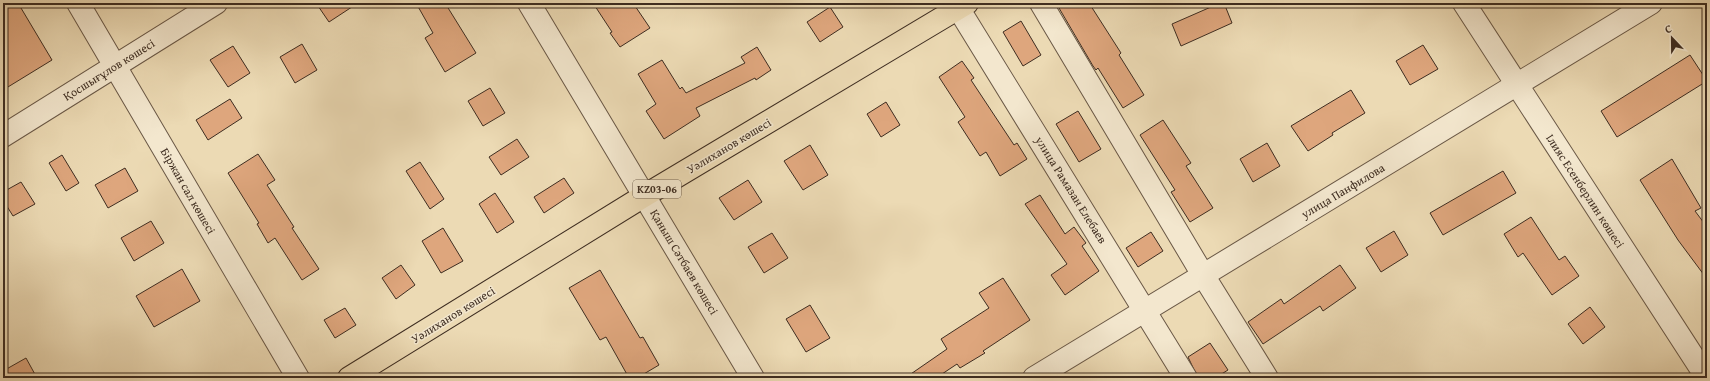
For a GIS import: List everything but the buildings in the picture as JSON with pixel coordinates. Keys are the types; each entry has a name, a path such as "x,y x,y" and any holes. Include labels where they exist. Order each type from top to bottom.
{"main road":[{"name":"Уәлиханов көшесі","path":"349,378 644,196 960,5"}],"street":[{"name":"Біржан сал көшесі","path":"78,3 298,378"},
{"name":"Қосшығұлов көшесі","path":"3,136 216,3"},
{"name":"Қаныш Сәтбаев көшесі","path":"528,3 753,378"},
{"path":"1041,3 1203,275 1267,378"},
{"name":"Ілияс Есенберлин көшесі","path":"1464,3 1707,378"},
{"name":"улица Панфилова","path":"1034,378 1651,3"},
{"name":"улица Рамазан Елебаев","path":"960,5 1186,378"}]}
